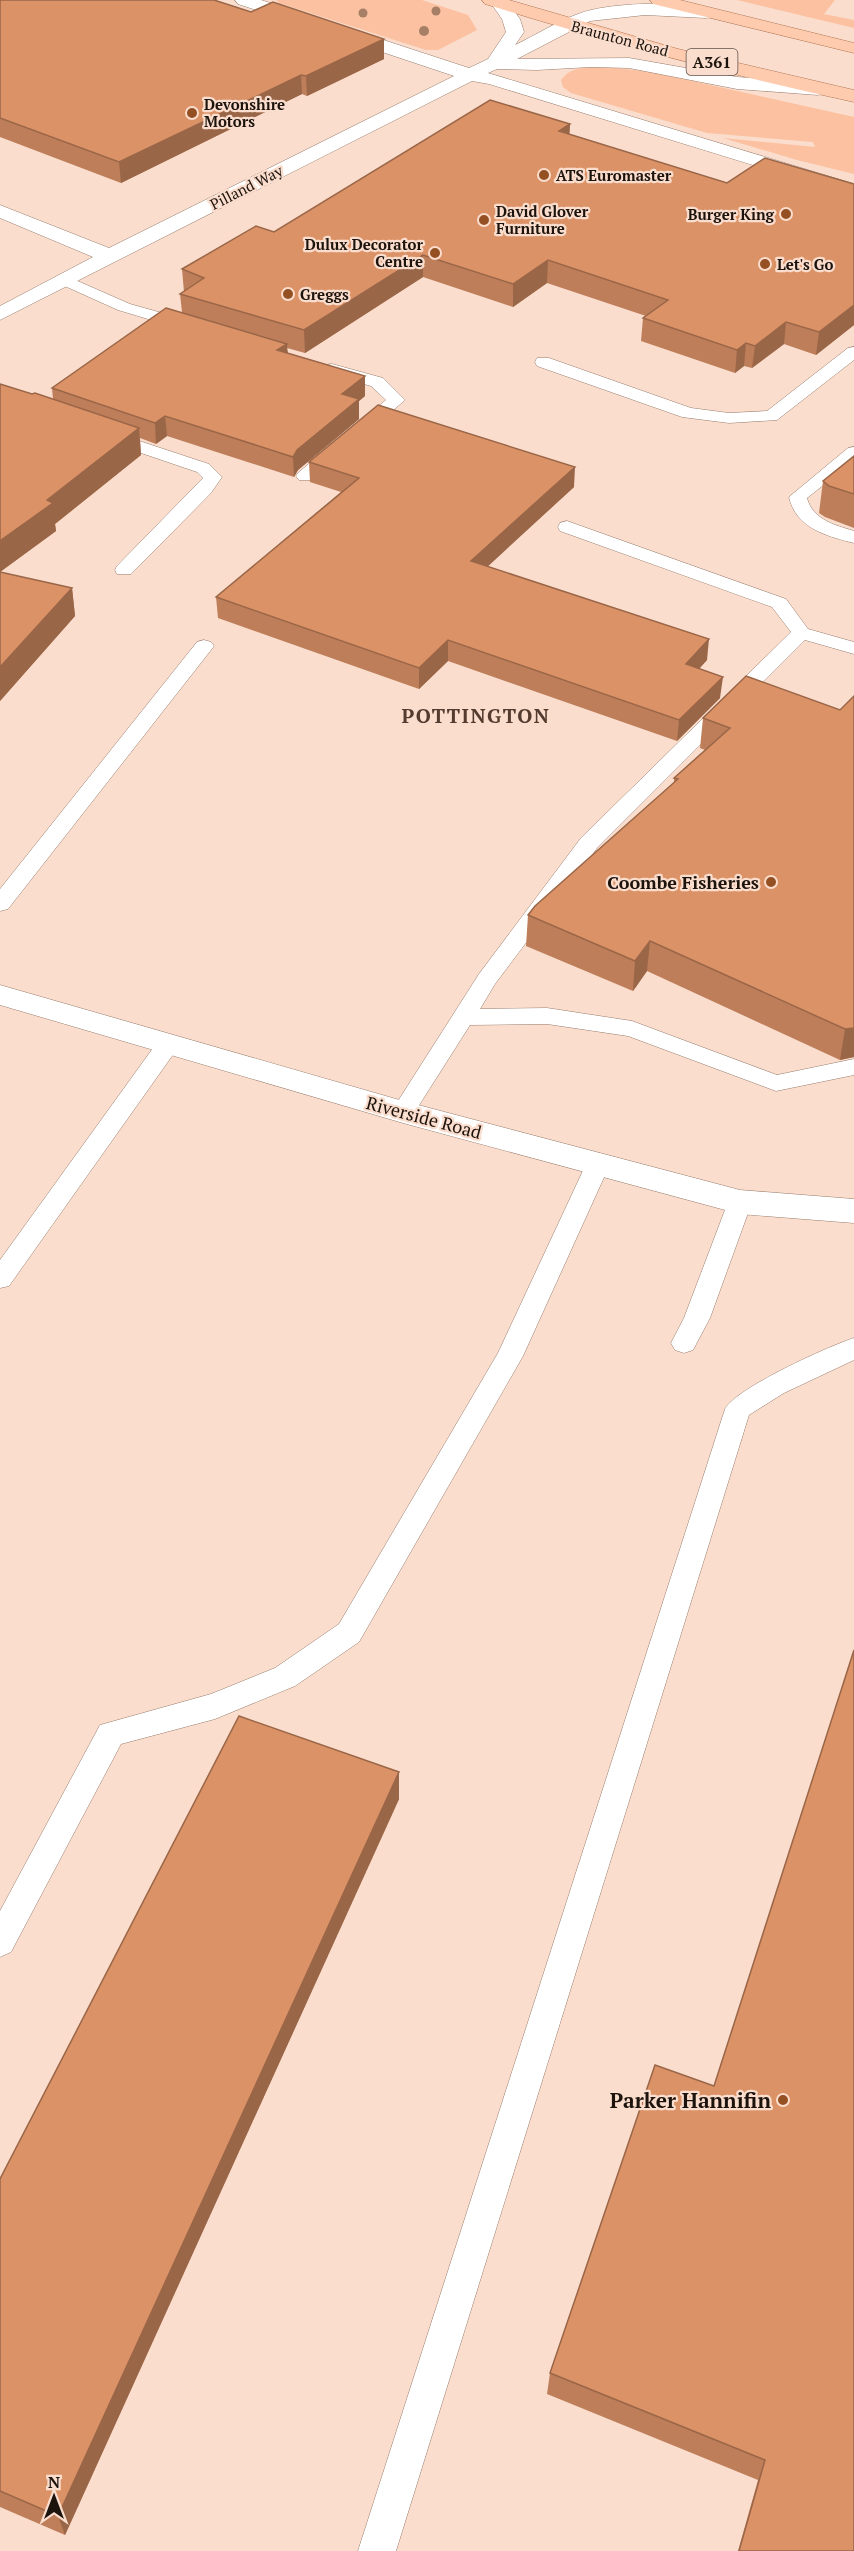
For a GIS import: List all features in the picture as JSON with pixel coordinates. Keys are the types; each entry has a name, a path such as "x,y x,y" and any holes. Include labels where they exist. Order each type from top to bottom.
{"main road":[{"path":"659,0 854,48"},
{"name":"Braunton Road","path":"495,1 578,21 818,89 854,96"}],"street":[{"path":"243,0 470,75 492,79 854,190"},
{"path":"572,0 578,21"},
{"name":"Pilland Way","path":"494,63 515,32 511,19 495,1"},
{"name":"Pilland Way","path":"0,314 110,256 578,21 630,9 706,13"},
{"name":"Pilland Way","path":"494,63 537,65 591,62 629,63 737,83 818,89"},
{"path":"0,212 110,256"},
{"name":"Riverside Road","path":"0,995 403,1112 598,1162 740,1202 854,1211"}],"lane":[{"path":"64,280 124,307 201,330"},
{"path":"543,362 688,413 729,418 771,416 854,352"},
{"path":"304,476 396,400 377,382 311,363"},
{"path":"95,431 203,468 213,477 205,489 124,570"},
{"path":"854,452 798,497 800,509 813,523 854,537"},
{"path":"567,526 778,603 801,633 854,648"},
{"path":"403,1112 487,979 589,843 801,633"},
{"path":"0,904 204,646"},
{"path":"463,1017 547,1016 632,1029 776,1083 854,1067"},
{"path":"0,1278 169,1043"},
{"path":"0,1942 111,1734 215,1706 285,1677 349,1633 510,1356 598,1162"},
{"path":"684,1343 697,1318 740,1202"},
{"path":"377,2551 738,1409 775,1386 854,1348"}],"shaded area":[{"path":"276,0 422,0 468,15 477,30 438,50 426,50 279,3"},
{"path":"737,0 835,0 824,14 854,20 854,28"},
{"path":"606,67 652,72 854,117 854,174 723,138 815,147 813,142 707,133 571,93 563,87 561,80 570,72 581,68"}],"building":[{"path":"0,0 214,0 251,12 273,2 384,39 306,76 301,75 119,162 0,118"},
{"path":"490,100 570,124 559,131 727,183 765,158 854,184 854,305 819,332 786,322 755,346 746,343 737,350 643,318 668,300 548,260 513,284 423,255 304,330 180,294 204,278 182,269 256,226 274,232"},
{"path":"166,308 287,344 277,350 365,376 342,394 359,399 297,450 293,457 165,416 155,423 52,388"},
{"path":"0,384 35,393 139,428 47,500 53,503 0,541"},
{"path":"378,405 575,467 471,561 709,639 686,664 723,677 679,720 448,640 419,668 216,597 359,478 309,462"},
{"path":"854,456 854,494 829,486 823,481"},
{"path":"0,572 72,588 0,667"},
{"name":"Coombe Fisheries","path":"746,676 840,710 854,696 854,1028 845,1029 650,941 635,961 528,915 535,906 678,779 674,778 730,728 703,718"},
{"name":"Parker Hannifin","path":"854,1650 854,2551 739,2551 765,2460 550,2373 655,2065 714,2086"},
{"path":"239,1716 399,1772 58,2516 0,2491 0,2179"}],"place":[{"name":"Devonshire Motors","path":"192,113"},
{"name":"ATS Euromaster","path":"544,175"},
{"name":"Burger King","path":"786,214"},
{"name":"David Glover Furniture","path":"484,220"},
{"name":"Dulux Decorator Centre","path":"435,253"},
{"name":"Let's Go","path":"765,264"},
{"name":"Greggs","path":"288,294"},
{"name":"Coombe Fisheries","path":"771,882"},
{"name":"Parker Hannifin","path":"783,2100"}],"district":[{"name":"POTTINGTON","path":"476,715"}]}
